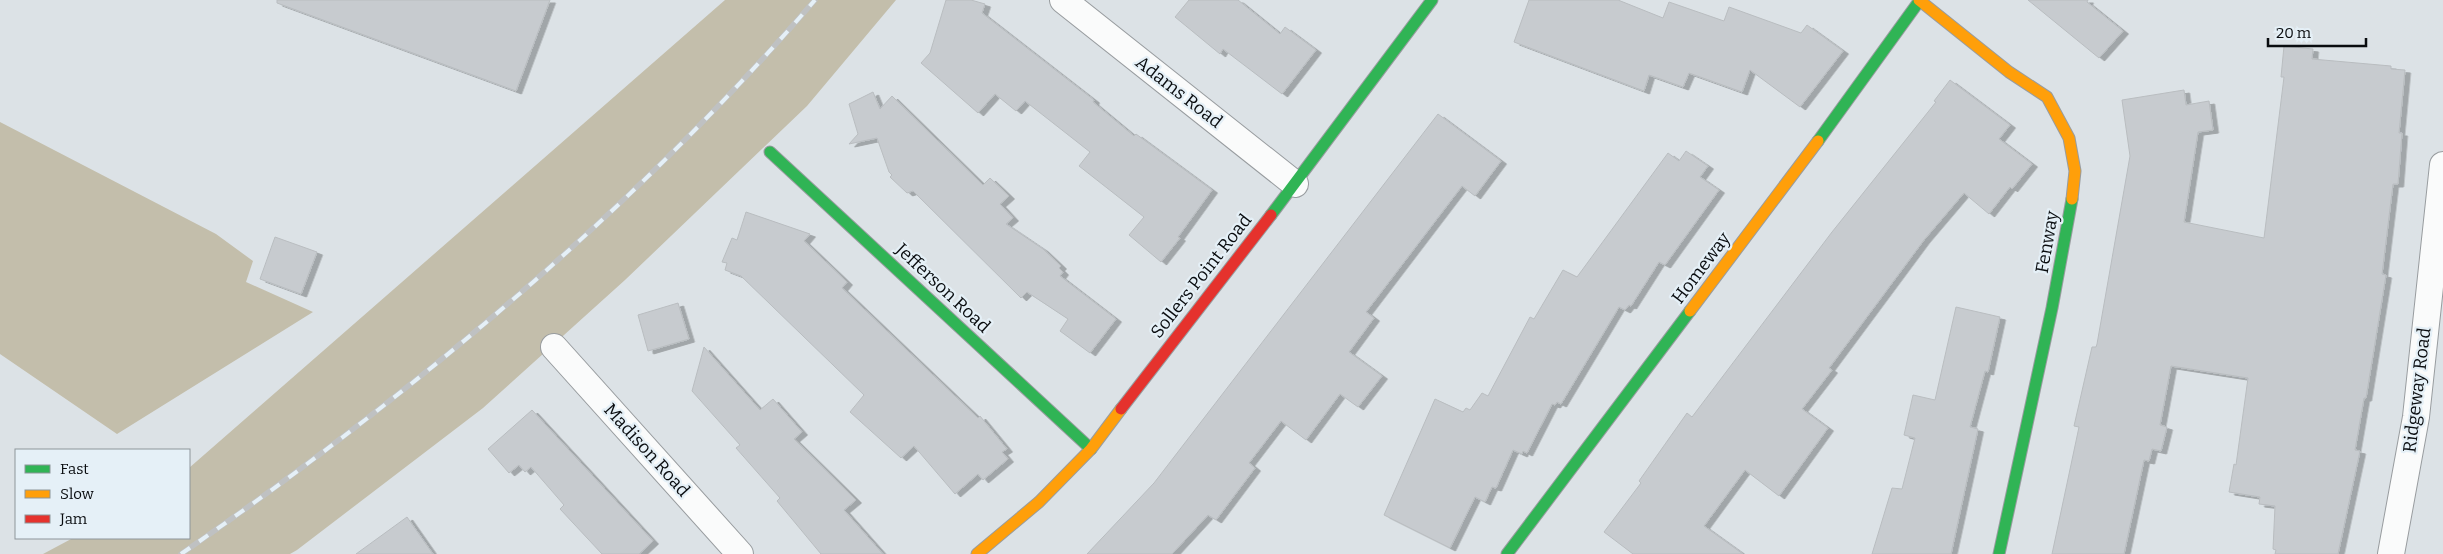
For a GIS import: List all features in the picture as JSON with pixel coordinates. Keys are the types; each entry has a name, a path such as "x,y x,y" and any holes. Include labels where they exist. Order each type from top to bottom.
{"street":[{"name":"Adams Road","path":"1063,0 1295,184"},
{"name":"Sollers Point Road","path":"977,554 1040,502 1091,450 1195,311 1295,184 1432,0"},
{"name":"Homeway","path":"1507,554 1796,171 1920,0"},
{"name":"Fenway","path":"1920,0 2009,72 2047,97 2069,138 2075,171 2052,308 1999,554"},
{"name":"Jefferson Road","path":"770,152 1091,450"},
{"name":"Ridgeway Road","path":"2391,554 2416,417 2443,165"},
{"name":"Madison Road","path":"554,347 740,554"}],"shaded area":[{"path":"725,0 896,0 807,106 625,280 483,408 297,550 290,554 43,554 71,539 190,539 190,467"},
{"path":"0,122 216,234 253,261 246,282 313,312 117,434 0,354"}],"building":[{"path":"277,0 550,0 516,91 277,3"},
{"path":"946,0 971,0 985,4 982,13 1094,100 1093,102 1134,136 1136,134 1212,190 1178,237 1180,238 1161,262 1129,235 1144,217 1079,166 1090,152 1025,101 1016,111 995,94 978,113 921,63 930,53"},
{"path":"1189,0 1238,0 1280,34 1285,27 1316,50 1282,94 1223,49 1220,54 1175,17"},
{"path":"1529,0 1618,0 1663,18 1669,2 1724,21 1729,7 1801,33 1807,25 1843,51 1800,107 1750,70 1742,92 1689,73 1683,87 1649,75 1644,91 1514,42"},
{"path":"2028,0 2088,0 2087,2 2123,31 2099,58"},
{"path":"2284,46 2313,49 2312,59 2391,66 2391,69 2405,70 2399,133 2402,133 2398,184 2393,184 2382,274 2386,275 2366,398 2364,398 2355,450 2360,451 2338,554 2275,554 2276,550 2273,549 2275,506 2259,504 2260,497 2229,492 2234,464 2236,465 2248,378 2171,366 2160,425 2167,427 2161,451 2152,449 2149,461 2144,460 2124,554 2052,554 2079,427 2074,426 2092,347 2096,347 2097,344 2130,156 2122,100 2184,90 2186,105 2209,101 2213,130 2198,132 2184,222 2264,238 2284,77 2281,77"},
{"path":"1950,80 2010,125 1999,139 2032,164 2012,189 2010,187 1989,214 1964,193 1924,240 1829,368 1832,370 1802,409 1828,428 1779,496 1745,470 1704,526 1743,554 1633,554 1604,532 1641,483 1639,481 1687,413 1692,417 1832,232 1936,102 1934,101"},
{"path":"873,92 880,109 892,96 983,185 990,178 1009,196 1000,204 1013,218 1006,224 1043,249 1061,266 1059,268 1063,272 1060,276 1116,319 1090,353 1060,331 1068,319 1027,292 1021,298 913,191 907,193 890,177 892,175 889,172 877,138 849,144 858,134 849,104"},
{"path":"1438,114 1501,161 1475,196 1462,186 1366,312 1374,318 1349,352 1382,376 1358,407 1340,394 1306,440 1281,421 1249,463 1255,468 1216,520 1208,515 1172,554 1087,554 1154,483"},
{"path":"1686,151 1708,166 1700,177 1719,190 1665,265 1659,262 1631,306 1629,305 1625,310 1619,307 1561,404 1557,402 1555,405 1552,404 1527,453 1523,451 1522,454 1513,450 1496,488 1492,487 1485,502 1475,497 1450,548 1384,515 1435,399 1463,412 1466,408 1470,410 1482,393 1488,396 1530,317 1534,319 1563,270 1577,277 1668,153 1679,161"},
{"path":"746,212 810,234 804,241 847,282 842,288 978,418 980,416 1007,449 1002,452 1008,459 983,480 978,474 955,494 914,446 901,458 850,412 864,395 741,276 725,270 727,263 722,262 732,238 737,240"},
{"path":"275,237 317,252 301,294 260,279"},
{"path":"678,303 689,339 648,351 638,315"},
{"path":"1956,307 2000,317 1988,372 1985,371 1970,427 1978,429 1951,554 1872,554 1892,488 1902,489 1915,438 1904,435 1913,395 1935,400"},
{"path":"704,347 760,410 773,399 802,432 794,439 856,500 844,510 883,554 821,554 777,501 780,498 736,448 740,445 692,391"},
{"path":"532,410 653,541 639,554 602,554 560,509 564,505 531,467 525,472 519,465 509,473 488,449"},
{"path":"407,517 433,554 356,554"}],"railway":[{"path":"181,554 352,430 435,365 516,297 671,154 815,0"}],"traffic: fast":[{"path":"1271,215 1432,0"},
{"path":"1818,141 1920,0"},
{"path":"770,152 1091,449"},
{"path":"1999,554 2052,308 2072,199"},
{"path":"1507,554 1690,311"}],"traffic: slow":[{"path":"1919,0 2009,72 2047,97 2069,138 2075,171 2072,199"},
{"path":"1690,311 1818,141"},
{"path":"977,554 1039,502 1091,449 1121,409"}],"traffic: jam":[{"path":"1121,409 1271,215"}]}
